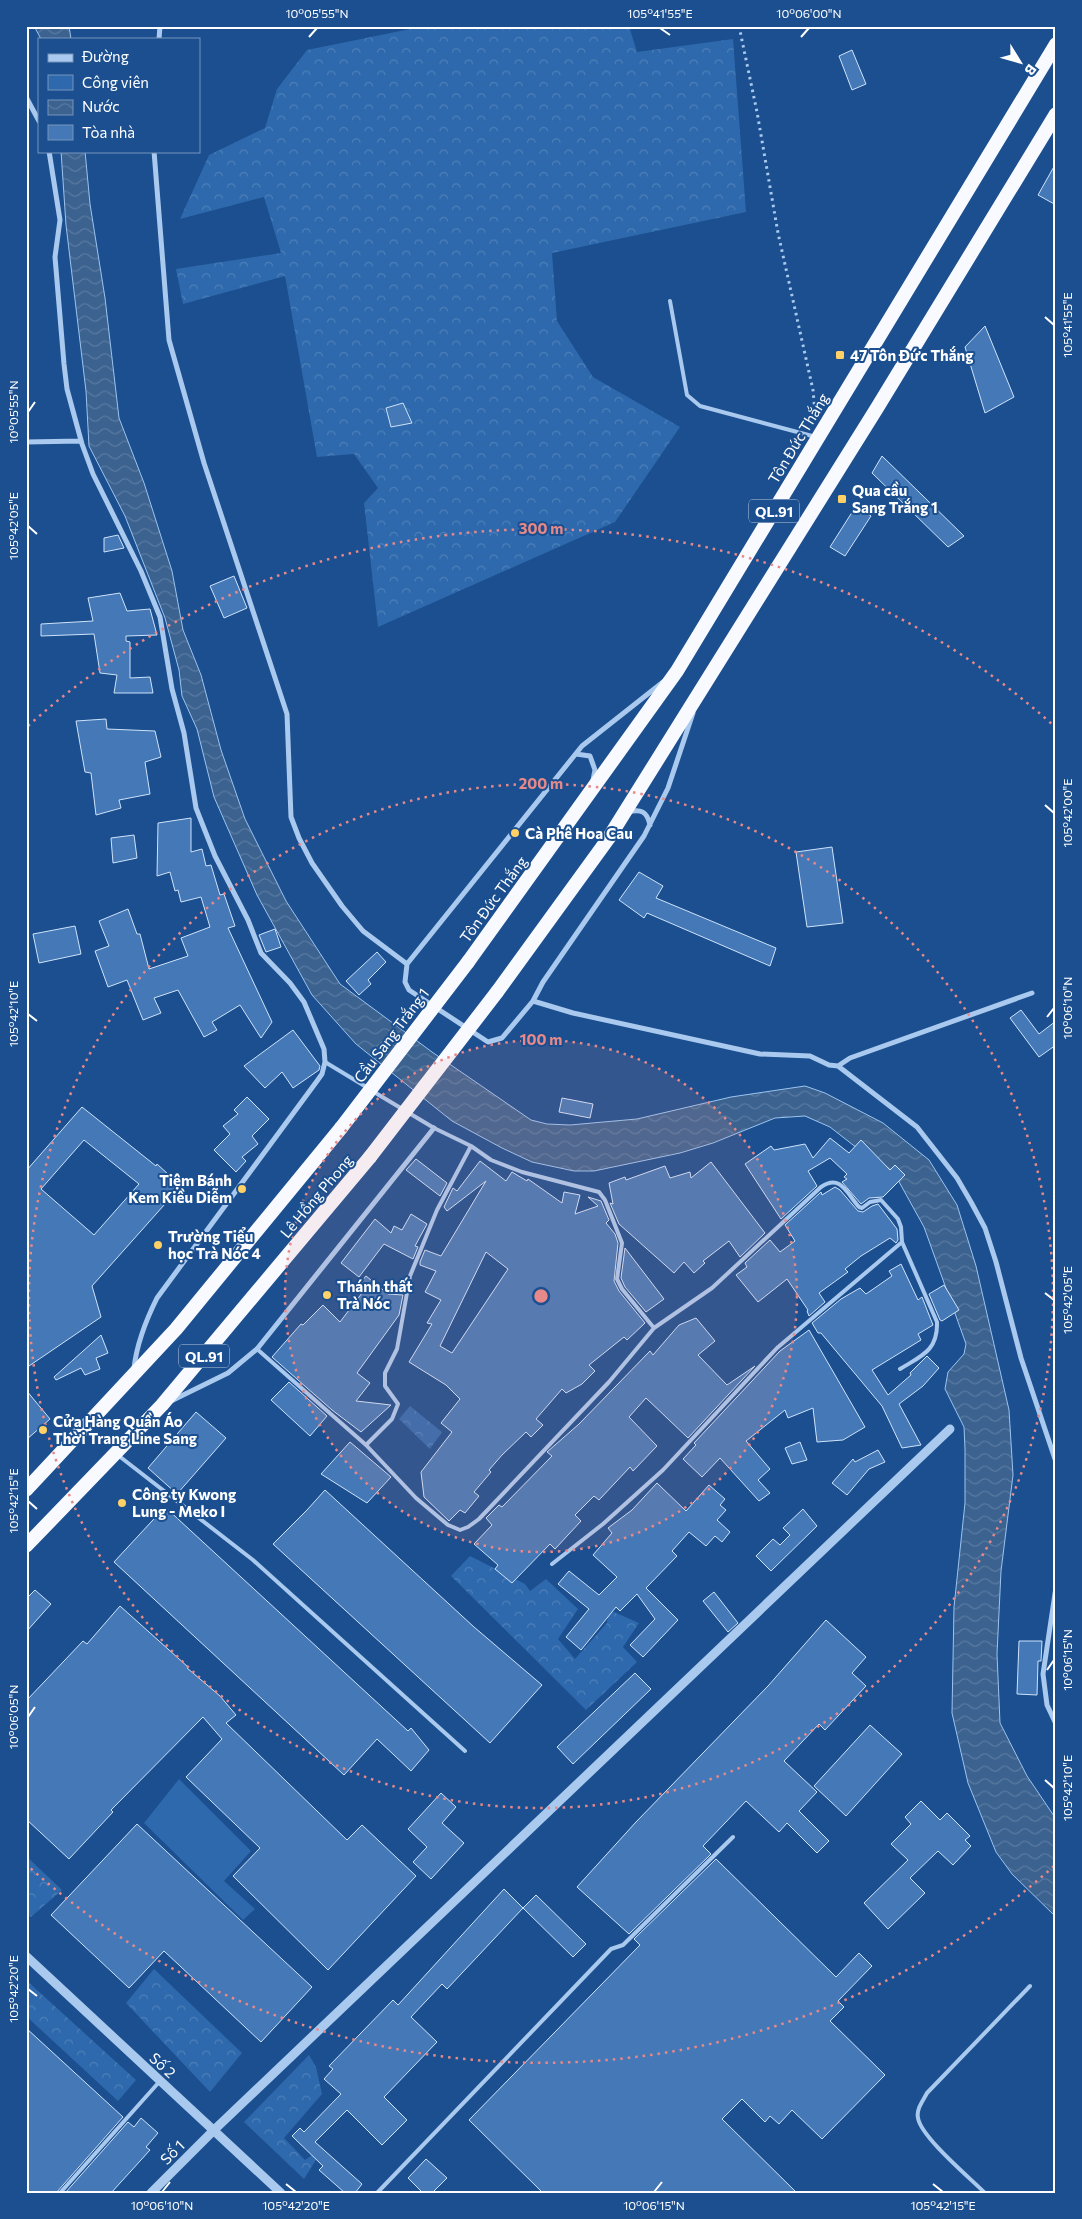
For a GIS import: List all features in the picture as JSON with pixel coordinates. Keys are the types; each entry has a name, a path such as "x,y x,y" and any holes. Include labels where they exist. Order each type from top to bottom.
{"highway":[{"name":"Tôn Đức Thắng","path":"468,962 677,671 1056,44"},
{"name":"QL.91","path":"625,813 699,696 1055,116"},
{"name":"Lê Hồng Phong","path":"26,1546 162,1405 370,1156 497,992 625,813"},
{"name":"Cầu Sang Trắng 1","path":"341,1128 468,962"},
{"name":"Lê Hồng Phong","path":"26,1490 176,1329 341,1128"}],"street":[{"path":"26,97 38,118"},
{"path":"49,152 60,220 55,258 67,389 81,441 93,474 141,571 160,617 172,689 184,733 196,808 216,856 248,920 261,953 304,1002 324,1049 325,1062 322,1074 157,1298 144,1325 136,1355 134,1375"},
{"path":"154,152 169,340 204,463 287,714 291,817 312,863 342,906 363,931 406,964"},
{"path":"26,442 81,441"},
{"path":"677,671 582,746 406,964 405,982 409,990 488,1042 502,1038 533,1001 543,982 611,886 650,825 668,788 699,696"},
{"path":"576,754 590,756 595,770 591,791"},
{"path":"625,813 638,810 644,812 648,817 650,825"},
{"path":"838,1066 850,1058 1032,993"},
{"path":"533,1001 573,1013 760,1054 810,1056 829,1065 838,1066 917,1127 952,1172 985,1228 996,1262 1021,1358 1056,1462"},
{"path":"162,1405 228,1373 257,1349 434,1128"},
{"name":"Số 1","path":"150,2193 212,2131 950,1429"},
{"path":"1056,1587 1043,1674 1047,1705 1056,1724"},
{"name":"Số 2","path":"26,1956 212,2131 281,2193"}],"lane":[{"path":"670,301 687,395 700,406 818,437"},
{"path":"325,1062 434,1128 471,1146 491,1160 522,1172 586,1187 599,1192 605,1200 622,1243 617,1278 622,1289 654,1328"},
{"path":"366,1445 392,1419 398,1404 385,1386 385,1373 397,1349 410,1276 437,1210 471,1146"},
{"path":"257,1349 366,1445 416,1498 448,1525 460,1530 479,1519 609,1382 654,1328 712,1288 828,1182 838,1182 859,1207 862,1208 876,1200 884,1201 898,1219 901,1227 902,1242 938,1322 938,1332 930,1350 900,1369"},
{"path":"552,1564 603,1524 663,1470 777,1348 902,1242"},
{"path":"115,1452 253,1560 465,1751"},
{"path":"377,2193 611,1949 623,1945 733,1837"},
{"path":"985,2193 928,2137 918,2117 920,2106 927,2093 1030,1986"},
{"path":"60,2193 160,2081"}],"path":[{"path":"739,26 757,112 778,233 813,390 818,437"}],"green space":[{"path":"425,26 629,26 637,52 733,39 746,212 552,253 557,321 593,377 680,427 615,522 378,627 364,503 378,488 354,454 317,457 285,276 183,304 176,269 281,253 264,197 180,219 209,155 265,128 277,89 307,50"},
{"path":"410,1406 442,1432 430,1449 399,1419"},
{"path":"470,1556 525,1584 530,1591 546,1579 578,1609 558,1639 575,1659 607,1623 609,1610 639,1623 623,1647 637,1662 586,1710 451,1576"},
{"path":"179,1779 251,1851 224,1881 255,1909 243,1920 144,1823"},
{"path":"26,1856 62,1890 31,1917 26,1913"},
{"path":"154,1969 242,2053 210,2092 126,2003"},
{"path":"26,1980 136,2080 118,2101 26,2016"},
{"path":"309,2055 316,2067 322,2094 284,2138 305,2160 324,2147 304,2179 244,2122"}],"water":[{"path":"34,26 69,26 71,38 40,38"},
{"path":"61,152 85,152 90,204 105,298 119,418 144,483 172,571 183,630 201,675 221,750 245,819 286,901 340,984 432,1052 531,1120 547,1124 570,1125 637,1119 731,1097 805,1086 825,1093 883,1123 929,1160 957,1205 976,1266 1009,1410 1013,1475 1001,1571 997,1654 1000,1723 1027,1776 1056,1819 1056,1917 1012,1874 996,1852 968,1783 952,1713 954,1607 965,1503 965,1449 964,1427 945,1389 948,1372 964,1354 966,1344 924,1227 898,1180 830,1127 805,1116 775,1118 713,1143 680,1153 594,1171 574,1171 532,1162 452,1121 356,1044 312,995 257,895 214,797 197,729 182,696 179,670 165,618 125,516 89,446 86,391 66,225"}],"building":[{"path":"852,50 866,84 852,90 839,56"},
{"path":"1056,163 1056,205 1038,195"},
{"path":"985,326 1014,397 985,413 965,347"},
{"path":"403,403 412,423 391,427 386,408"},
{"path":"882,456 964,536 948,547 872,473"},
{"path":"856,506 871,516 845,556 830,547"},
{"path":"118,535 124,548 104,552 104,538"},
{"path":"234,576 247,608 224,618 210,586"},
{"path":"120,593 127,611 150,609 157,635 126,636 126,641 130,642 130,678 150,677 153,693 114,693 117,675 100,673 94,634 41,636 41,624 93,621 88,598"},
{"path":"106,719 107,729 155,731 161,757 145,762 150,794 119,800 121,808 96,815 91,773 85,772 76,721"},
{"path":"191,818 191,852 202,849 206,866 211,865 220,895 224,894 235,926 228,928 272,1022 261,1038 240,1005 212,1022 217,1030 204,1037 178,990 154,998 161,1013 143,1020 127,980 108,987 95,951 109,946 99,921 128,909 137,934 140,934 149,969 188,956 181,938 210,927 201,897 181,902 178,890 175,891 170,872 157,876 158,823"},
{"path":"134,835 137,858 113,863 111,838"},
{"path":"832,847 843,923 807,927 796,852"},
{"path":"639,872 663,886 656,898 776,948 770,966 647,913 644,918 619,900"},
{"path":"75,926 81,954 39,963 33,934"},
{"path":"275,929 281,947 266,952 259,935"},
{"path":"377,952 386,962 368,980 371,984 359,995 346,981"},
{"path":"1021,1010 1039,1034 1056,1021 1056,1045 1039,1057 1010,1018"},
{"path":"293,1030 320,1066 319,1070 293,1088 282,1072 265,1088 244,1066"},
{"path":"247,1097 269,1119 252,1136 258,1144 242,1157 246,1161 236,1172 214,1150 230,1134 223,1126 238,1114 234,1110"},
{"path":"562,1098 593,1104 590,1118 559,1112"},
{"path":"82,1107 156,1166 157,1164 181,1186 92,1286 101,1317 26,1368 26,1171","holes":["84,1140 139,1184 94,1235 41,1189"]},
{"path":"830,1138 849,1153 861,1140 890,1170 895,1165 905,1175 883,1197 869,1198 861,1204 842,1182 847,1179 844,1177 847,1174 830,1158 808,1171 817,1186 781,1219 745,1164 771,1146 774,1150 805,1144 813,1158"},
{"path":"416,1159 447,1183 440,1196 406,1170"},
{"path":"480,1161 506,1181 512,1172 527,1181 528,1179 562,1203 564,1192 580,1195 575,1214 598,1206 588,1197 601,1201 609,1220 606,1223 615,1234 618,1243 614,1281 619,1291 645,1323 627,1340 624,1337 589,1365 595,1371 582,1384 566,1393 562,1389 536,1419 543,1425 531,1437 526,1432 502,1455 474,1492 479,1496 465,1513 460,1510 449,1521 424,1497 421,1472 452,1432 441,1423 460,1399 446,1385 409,1362 432,1324 427,1323 441,1300 425,1292 436,1271 420,1265 425,1250 441,1256 486,1181 447,1211 444,1207 453,1188 457,1191","holes":["486,1252 508,1269 452,1353 440,1346"]},
{"path":"711,1162 765,1233 740,1257 729,1241 703,1261 705,1263 694,1273 684,1262 674,1273 619,1224 610,1203 613,1204 609,1183 625,1177 626,1180 665,1166 670,1178 690,1172 691,1178"},
{"path":"835,1187 840,1190 858,1211 863,1212 878,1204 897,1229 898,1240 896,1243 890,1238 861,1256 845,1269 848,1272 819,1293 825,1302 809,1316 808,1310 787,1279 758,1302 736,1275 747,1267 745,1263 770,1240 780,1252 795,1241 785,1225 821,1192 822,1195"},
{"path":"411,1214 427,1224 415,1246 418,1247 413,1259 384,1244 359,1277 341,1263 375,1219 391,1233 394,1226 402,1230"},
{"path":"625,1248 664,1299 646,1312 625,1287 621,1278"},
{"path":"901,1264 918,1300 922,1297 933,1325 918,1334 921,1340 872,1370 888,1395 911,1375 910,1373 927,1356 939,1368 923,1386 899,1404 921,1445 902,1448 882,1406 821,1333 818,1333 812,1323 841,1299 860,1288 866,1294 892,1276 889,1271"},
{"path":"366,1276 388,1294 403,1295 399,1315 357,1373 370,1383 356,1401 391,1405 361,1432 332,1410 272,1357 301,1324 303,1325 323,1305 340,1322 362,1293 356,1288"},
{"path":"944,1285 959,1310 942,1321 929,1294"},
{"path":"696,1318 715,1341 698,1355 727,1385 755,1366 688,1438 646,1398 629,1417 657,1446 633,1471 630,1467 599,1500 594,1496 575,1515 581,1521 555,1549 550,1544 512,1583 495,1569 498,1565 474,1544 492,1525 486,1518 499,1505 502,1507 552,1456 547,1452 579,1424 650,1351 653,1355 679,1325"},
{"path":"809,1330 865,1427 843,1440 817,1442 813,1408 788,1418 785,1410 746,1441 770,1469 758,1480 770,1493 759,1501 720,1458 702,1477 683,1459 696,1445 694,1443 780,1351"},
{"path":"101,1335 108,1353 96,1358 100,1369 85,1375 81,1368 56,1380 54,1377"},
{"path":"289,1382 327,1416 310,1436 271,1400"},
{"path":"26,1390 50,1419 26,1440"},
{"path":"196,1412 226,1438 177,1494 148,1468"},
{"path":"350,1442 391,1477 367,1503 321,1474"},
{"path":"800,1442 807,1460 792,1464 785,1448"},
{"path":"878,1450 885,1462 869,1469 847,1495 832,1483 853,1459 855,1462"},
{"path":"657,1483 686,1511 709,1485 725,1499 720,1505 726,1510 717,1520 730,1532 722,1542 715,1536 706,1546 689,1532 672,1551 677,1556 646,1588 678,1620 643,1657 630,1645 655,1619 637,1594 620,1611 616,1607 581,1650 566,1637 589,1609 558,1584 569,1571 599,1595 617,1577 593,1555 612,1533 608,1528 632,1510"},
{"path":"325,1490 474,1627 542,1685 490,1743 273,1544"},
{"path":"165,1507 408,1731 411,1728 429,1750 411,1771 377,1739 344,1775 114,1562"},
{"path":"803,1509 817,1526 771,1571 756,1556 773,1539 780,1545 790,1535 783,1528"},
{"path":"35,1590 51,1604 26,1632 26,1599"},
{"path":"714,1592 738,1623 728,1632 703,1601"},
{"path":"120,1606 220,1696 236,1715 226,1723 347,1840 362,1825 416,1876 328,1970 233,1876 260,1848 186,1777 222,1739 203,1717 111,1810 113,1812 69,1859 26,1819 26,1701 83,1641 87,1644"},
{"path":"826,1620 866,1657 852,1673 866,1686 825,1730 819,1724 784,1761 817,1792 799,1811 829,1841 817,1853 787,1823 779,1832 746,1801 703,1846 711,1854 629,1934 577,1887 636,1822 768,1686"},
{"path":"1019,1641 1042,1641 1041,1661 1038,1661 1037,1695 1017,1694"},
{"path":"635,1673 651,1689 573,1764 557,1747"},
{"path":"870,1725 902,1754 846,1816 814,1786"},
{"path":"441,1793 456,1807 442,1823 464,1843 431,1879 413,1862 427,1847 408,1829"},
{"path":"921,1801 940,1820 947,1813 970,1836 965,1840 971,1846 953,1865 938,1851 910,1878 925,1893 888,1929 864,1903 908,1860 891,1844 911,1824 905,1817"},
{"path":"137,1824 312,1987 261,2042 164,1951 129,1988 51,1915"},
{"path":"716,1859 836,1977 859,1953 872,1966 838,2001 844,2007 830,2021 885,2075 822,2139 792,2110 779,2124 770,2116 765,2122 742,2099 722,2119 797,2193 543,2193 469,2120 640,1945 634,1939"},
{"path":"504,1889 523,1908 447,1989 442,1984 411,2017 437,2042 384,2097 407,2120 382,2145 347,2110 315,2142 362,2184 355,2193 345,2193 319,2170 323,2166 292,2136 300,2128 304,2132 341,2094 324,2079 333,2069 329,2066 393,2000 398,2005"},
{"path":"536,1895 586,1944 573,1957 523,1908"},
{"path":"26,2028 123,2117 56,2193 26,2193"},
{"path":"141,2118 158,2133 146,2147 150,2150 111,2193 65,2193 128,2122 134,2127"},
{"path":"426,2159 447,2178 432,2193 423,2193 408,2178"}],"place":[{"name":"47 Tôn Đức Thắng","path":"840,355"},
{"name":"Qua cầu Sang Trắng 1","path":"842,499"},
{"name":"Cà Phê Hoa Cau","path":"515,833"},
{"name":"Tiệm Bánh Kem Kiều Diễm","path":"242,1189"},
{"name":"Trường Tiểu học Trà Nóc 4","path":"158,1245"},
{"name":"Thánh thất Trà Nóc","path":"327,1295"},
{"name":"Cửa Hàng Quần Áo Thời Trang Line Sang","path":"43,1430"},
{"name":"Công ty Kwong Lung - Meko I","path":"122,1503"}]}
